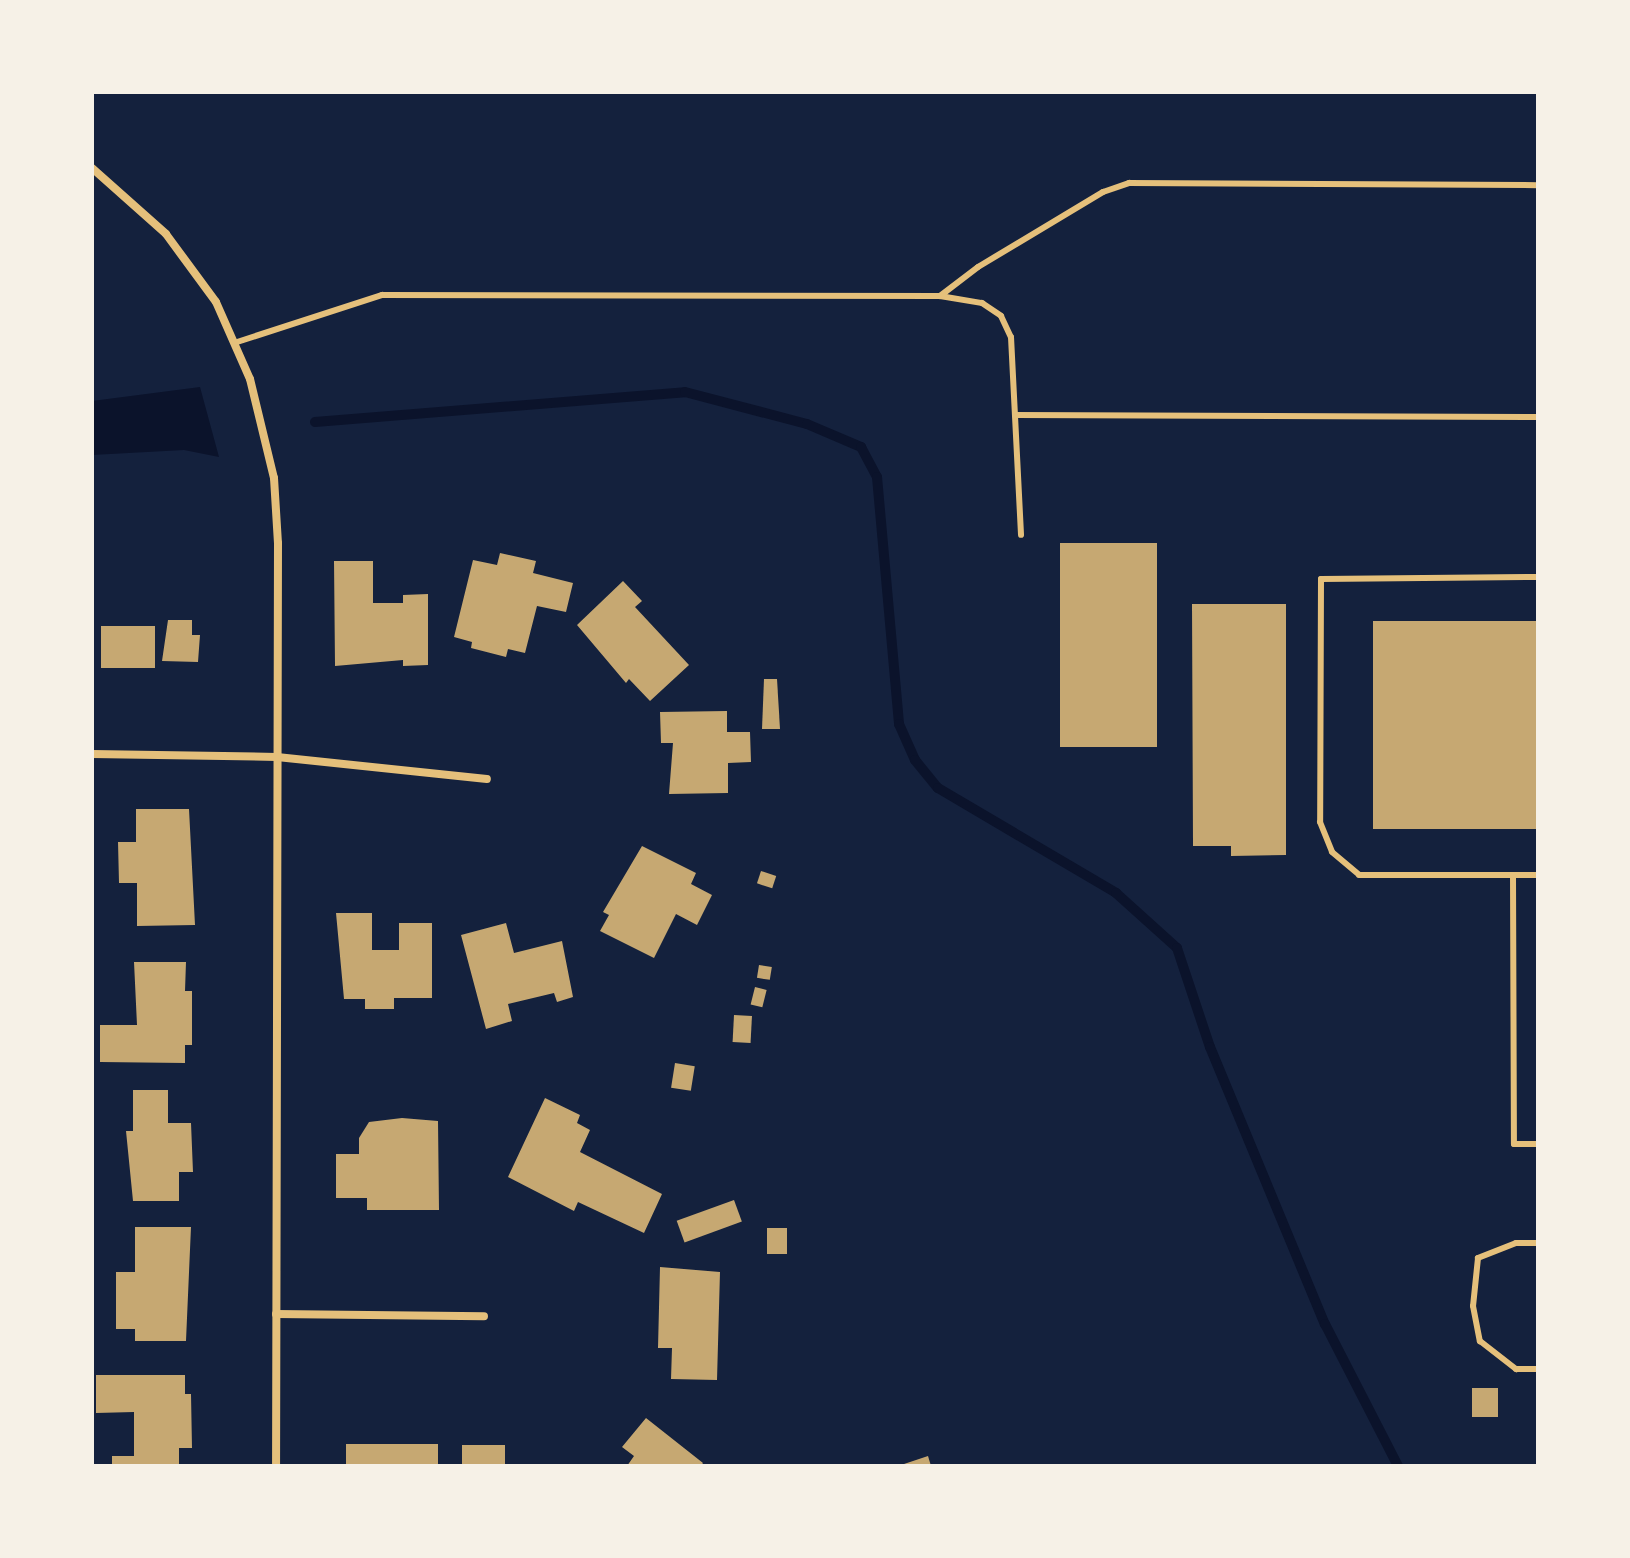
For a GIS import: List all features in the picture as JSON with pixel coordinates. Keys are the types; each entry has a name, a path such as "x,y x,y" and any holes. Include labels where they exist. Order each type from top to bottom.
{"street":[{"path":"92,168 166,234 216,302 256,399 274,478 277,757 276,1466"},
{"path":"92,754 277,757 487,779"},
{"path":"276,1314 484,1316"}],"lane":[{"path":"940,296 978,267 1091,199 1129,183 1538,185"},
{"path":"234,343 382,295 940,296 982,303 1001,316 1011,337 1021,535"},
{"path":"1015,415 1538,417"},
{"path":"1538,577 1321,579 1320,822 1332,852 1359,875 1538,875"},
{"path":"1513,875 1514,1144 1538,1144"},
{"path":"1538,1243 1516,1243 1478,1258 1473,1306 1480,1341 1516,1369 1538,1369"}],"water":[{"path":"200,387 219,457 184,450 92,455 92,401"}],"building":[{"path":"1060,543 1157,543 1157,747 1060,747"},
{"path":"500,553 536,561 533,573 573,583 566,612 537,606 525,653 508,649 506,657 471,648 472,642 454,637 473,560 497,565"},
{"path":"334,561 373,561 373,603 403,603 403,595 428,594 428,665 403,666 403,660 335,666"},
{"path":"623,581 642,601 635,607 689,665 650,701 629,679 626,683 577,625"},
{"path":"1192,604 1286,604 1286,855 1231,856 1231,846 1193,846"},
{"path":"168,620 192,620 192,635 200,635 198,662 162,661"},
{"path":"1373,621 1538,621 1538,829 1373,829"},
{"path":"101,626 155,626 155,668 101,668"},
{"path":"764,679 777,679 780,729 762,729"},
{"path":"727,711 727,732 750,732 751,762 728,763 728,793 669,794 673,743 661,743 660,712"},
{"path":"136,809 189,809 195,925 137,926 137,883 119,883 118,842 136,842"},
{"path":"642,846 696,873 691,884 712,895 697,925 676,914 654,958 600,931 609,915 603,912"},
{"path":"761,871 776,876 772,888 757,883"},
{"path":"336,913 372,913 372,950 399,950 399,923 432,923 432,998 394,998 394,1009 365,1009 365,999 344,999"},
{"path":"506,923 514,953 562,941 573,997 557,1002 554,993 508,1004 512,1021 486,1029 461,935"},
{"path":"134,962 186,962 185,991 192,991 192,1045 185,1045 185,1063 100,1062 100,1025 137,1025"},
{"path":"759,965 772,967 770,980 757,978"},
{"path":"755,987 767,990 762,1007 751,1004"},
{"path":"734,1015 752,1016 751,1043 733,1042"},
{"path":"675,1063 695,1066 691,1091 671,1088"},
{"path":"133,1090 168,1090 168,1123 191,1123 193,1172 179,1172 179,1201 133,1201 126,1131 133,1131"},
{"path":"545,1098 580,1115 577,1123 590,1130 580,1152 662,1194 644,1233 578,1202 574,1211 508,1177"},
{"path":"402,1118 438,1121 439,1210 367,1210 367,1198 336,1198 336,1154 359,1154 359,1138 369,1122"},
{"path":"734,1200 742,1222 685,1242 677,1221"},
{"path":"135,1227 191,1227 186,1341 135,1341 135,1329 116,1329 116,1272 135,1272"},
{"path":"767,1228 787,1228 787,1254 767,1254"},
{"path":"660,1267 720,1272 717,1380 671,1379 672,1348 658,1348"},
{"path":"96,1375 185,1375 185,1394 191,1394 192,1448 179,1448 179,1466 112,1466 112,1456 134,1456 134,1412 96,1413"},
{"path":"1472,1388 1498,1388 1498,1417 1472,1417"},
{"path":"646,1418 703,1463 701,1466 627,1466 634,1456 622,1447"},
{"path":"346,1444 438,1444 438,1466 346,1466"},
{"path":"462,1445 505,1445 505,1466 462,1466"},
{"path":"928,1456 931,1466 901,1466 901,1465"}],"waterway":[{"path":"315,422 685,392 807,424 861,447 877,477 899,724 915,760 938,788 1116,893 1177,948 1210,1047 1325,1324 1398,1466"}]}
